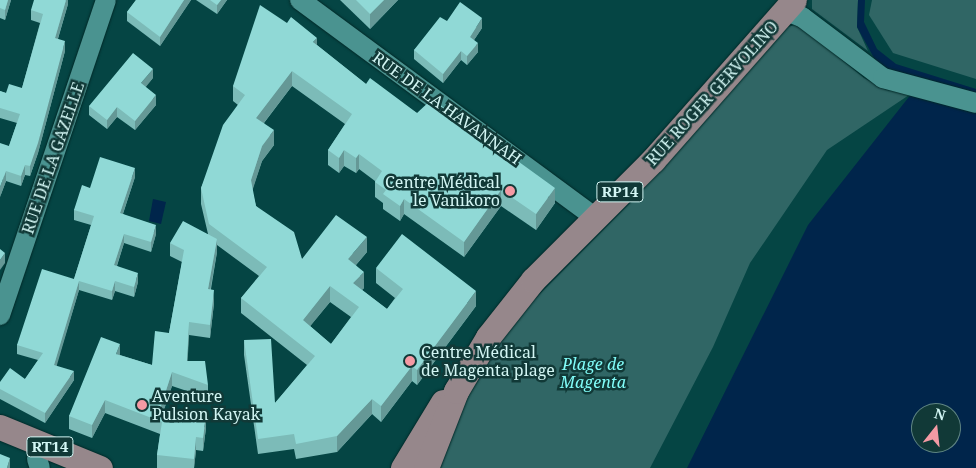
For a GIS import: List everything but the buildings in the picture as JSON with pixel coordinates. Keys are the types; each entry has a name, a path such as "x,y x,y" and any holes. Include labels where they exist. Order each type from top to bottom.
{"main road":[{"name":"RUE ROGER GERVOLINO","path":"426,468 456,391 488,337 533,280 653,160 790,5"},
{"name":"RUE ROGER GERVOLINO","path":"403,468 433,415 456,391"},
{"name":"RT14","path":"0,427 100,468"},
{"name":"RT14","path":"0,442 44,465"}],"street":[{"name":"RUE DE LA GAZELLE","path":"0,315 106,0"},
{"name":"RUE DE LA HAVANNAH","path":"300,0 594,217"},
{"path":"790,5 802,17 884,78 976,103"}],"green space":[{"path":"812,0 858,0 857,27 868,51 812,9"},
{"path":"872,0 976,0 976,79 893,53 869,15"},
{"name":"Plage de Magenta","path":"798,24 864,78 886,90 912,93 827,150 750,263 713,347 650,468 434,468 458,409 516,318 634,199 788,27"}],"shaded area":[{"path":"858,0 865,0 864,22 877,49 896,64 976,89 976,95 879,67 857,27"},
{"path":"912,93 976,109 976,468 687,468 808,225"},
{"path":"153,199 166,202 161,224 149,221"}],"place":[{"name":"Centre Médical le Vanikoro","path":"510,191"},
{"name":"Centre Médical de Magenta plage","path":"410,361"},
{"name":"Aventure Pulsion Kayak","path":"142,405"}]}
